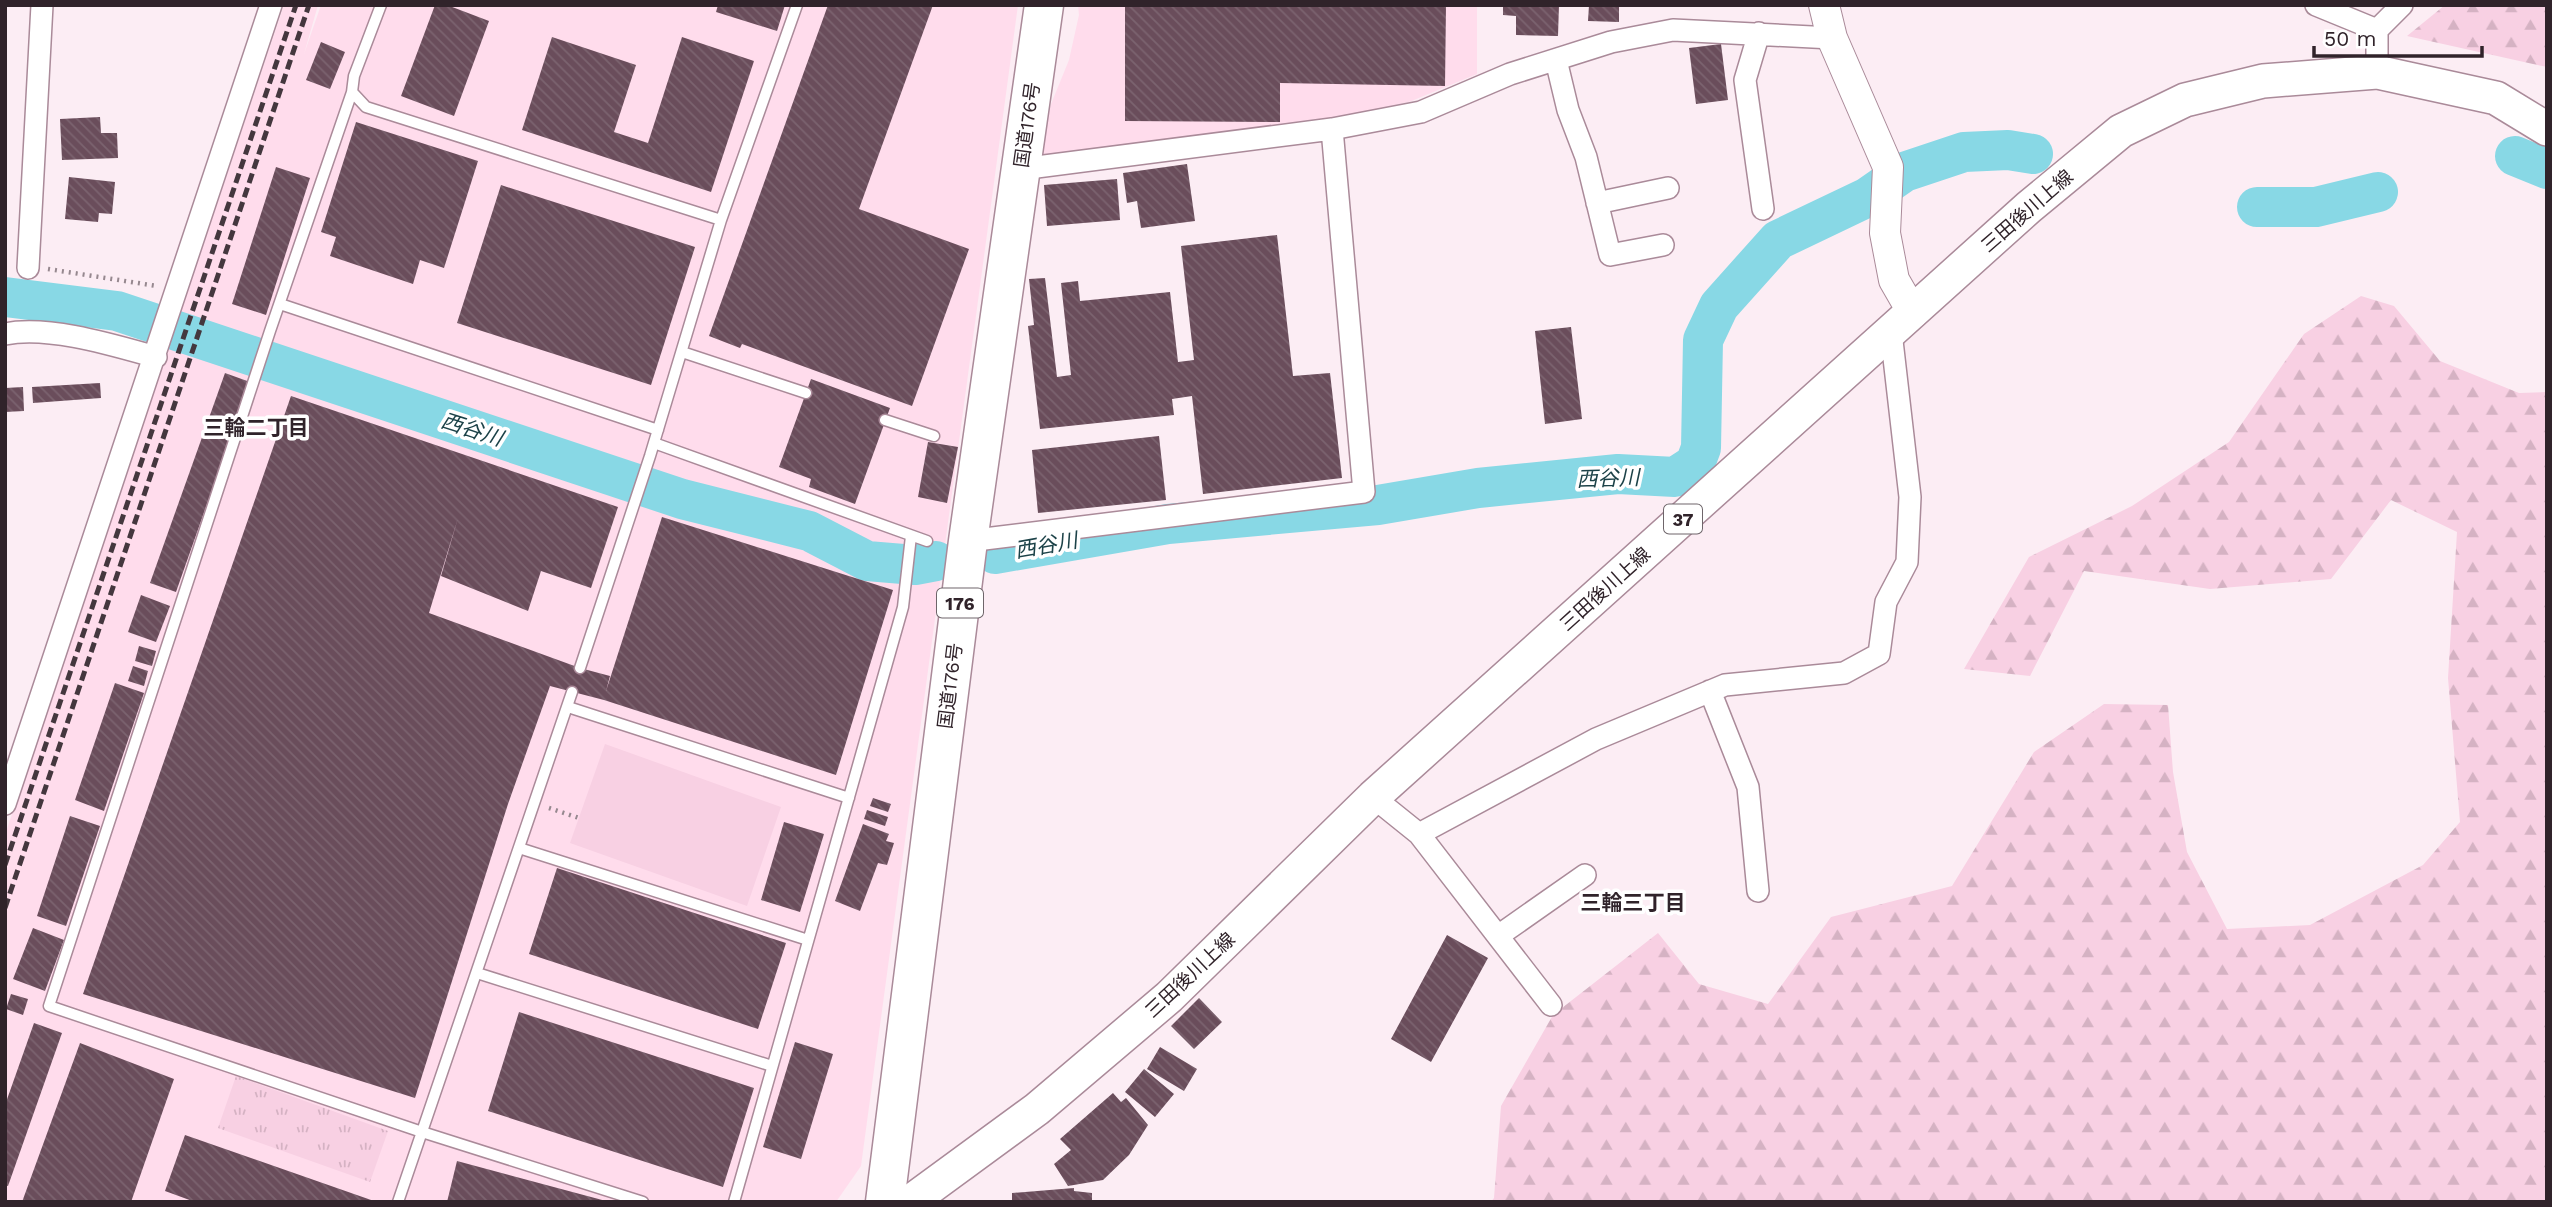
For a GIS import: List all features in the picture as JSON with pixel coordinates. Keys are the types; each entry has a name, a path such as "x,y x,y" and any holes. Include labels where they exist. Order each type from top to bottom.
{"highway":[{"name":"国道176号","path":"885,1202 968,541 1044,5"}],"main road":[{"name":"三田後川上線","path":"910,1202 1037,1109 1169,997 1373,797 2029,206 2121,131 2185,100 2263,81 2377,72 2496,97 2547,129"}],"street":[{"path":"28,268 42,5"},
{"path":"5,804 271,5"},
{"path":"1419,834 1596,739 1710,691 1726,685 1844,673 1879,654 1885,603 1907,562 1910,497 1902,322 1885,233 1888,167 1832,38 1824,5"},
{"path":"2316,5 2376,30"},
{"path":"2377,72 2376,30 2402,5"},
{"path":"1021,169 1332,129 1421,112 1510,74 1611,42 1673,30 1832,38"},
{"path":"1759,33 1745,80 1763,209"},
{"path":"1556,60 1568,110 1586,157 1610,255 1663,246"},
{"path":"968,541 1364,492 1332,129"},
{"path":"1597,203 1668,188"},
{"path":"5,334 21,330 98,341 156,357"},
{"path":"1710,691 1748,788 1758,891"},
{"path":"1373,797 1419,834 1551,1005"},
{"path":"1498,936 1585,875"}],"lane":[{"path":"381,5 354,76 352,92 270,331 49,1006 422,1132 643,1202"},
{"path":"580,668 650,456 720,220 797,5"},
{"path":"352,92 366,107 720,220"},
{"path":"280,304 658,430"},
{"path":"682,352 806,393"},
{"path":"885,420 934,436"},
{"path":"654,443 927,541"},
{"path":"734,1202 903,607 911,536"},
{"path":"398,1202 572,692"},
{"path":"568,707 849,798"},
{"path":"519,848 808,940"},
{"path":"477,973 772,1066"}],"path":[{"path":"28,268 61,270 177,290"},
{"path":"535,803 579,818"}],"shaded area":[{"path":"284,5 318,5 304,54 321,5 1018,5 861,1166 836,1202 5,1202 5,835"},
{"path":"1078,5 1477,5 1477,74 1409,102 1335,118 1041,157 1049,109 1069,60 1079,15"}],"green space":[{"path":"2445,5 2547,5 2547,67 2407,36"},
{"path":"2361,296 2394,306 2440,361 2519,393 2547,392 2547,1202 1491,1202 1494,1198 1501,1106 1553,1015 1658,933 1699,984 1768,1004 1831,917 1952,886 2034,752 2104,704 2168,705 2173,772 2187,852 2227,929 2310,925 2423,865 2460,822 2448,678 2457,532 2391,500 2331,579 2210,589 2084,571 2030,676 1964,669 2029,557 2132,506 2229,442 2304,334"},
{"path":"605,744 781,807 747,906 570,843"},
{"path":"236,1076 388,1131 370,1182 218,1128"}],"building":[{"path":"435,5 447,5 489,21 454,116 401,96"},
{"path":"718,5 785,5 777,31 716,12"},
{"path":"828,5 933,5 859,209 969,249 912,406 742,344 740,348 709,336"},
{"path":"1125,5 1446,5 1445,86 1280,83 1280,122 1125,121"},
{"path":"1503,5 1559,5 1558,36 1516,35 1516,16 1503,15"},
{"path":"1589,5 1619,5 1619,22 1588,21"},
{"path":"552,37 636,65 614,132 648,143 682,37 754,61 711,192 522,130"},
{"path":"321,42 345,52 330,89 306,80"},
{"path":"1721,44 1728,100 1696,104 1689,48"},
{"path":"100,117 101,133 117,133 118,158 62,160 60,119"},
{"path":"356,122 478,161 444,268 420,260 413,284 330,256 336,237 321,232"},
{"path":"1187,164 1195,221 1141,228 1137,201 1127,203 1123,173"},
{"path":"276,167 310,178 266,315 232,304"},
{"path":"69,177 115,182 112,214 99,213 98,222 65,219"},
{"path":"1117,179 1120,220 1047,226 1044,185"},
{"path":"501,185 695,247 651,385 457,323"},
{"path":"1277,235 1293,376 1330,373 1342,478 1203,494 1192,396 1172,399 1174,415 1040,429 1028,326 1034,325 1029,279 1045,278 1057,377 1071,375 1061,283 1078,281 1080,301 1170,292 1178,362 1194,360 1181,246"},
{"path":"1571,327 1582,419 1545,424 1535,331"},
{"path":"225,373 250,382 176,592 150,583"},
{"path":"811,379 890,408 855,504 809,487 811,479 779,467"},
{"path":"100,383 101,398 33,403 32,387"},
{"path":"23,387 24,411 5,412 5,388"},
{"path":"291,396 618,507 591,588 541,571 528,611 441,576 458,518 429,613 580,668 610,676 606,691 662,517 893,590 836,775 604,700 550,686 508,804 415,1098 83,994"},
{"path":"1159,436 1166,500 1038,513 1032,450"},
{"path":"928,442 958,447 947,503 918,497"},
{"path":"141,595 170,606 156,642 128,632"},
{"path":"139,646 156,651 152,666 135,661"},
{"path":"133,666 148,671 144,686 128,681"},
{"path":"115,683 144,693 104,811 75,800"},
{"path":"873,798 891,804 888,812 870,806"},
{"path":"867,810 888,817 885,826 864,819"},
{"path":"70,816 100,826 66,926 37,916"},
{"path":"784,822 824,834 800,912 761,900"},
{"path":"863,824 889,834 886,841 894,843 887,865 878,863 860,911 835,901"},
{"path":"557,868 786,943 758,1029 529,954"},
{"path":"33,928 64,940 45,991 13,979"},
{"path":"1447,935 1488,958 1431,1062 1391,1039"},
{"path":"11,994 28,999 23,1015 6,1009"},
{"path":"1199,998 1222,1022 1194,1049 1171,1026"},
{"path":"519,1012 754,1088 723,1187 488,1111"},
{"path":"34,1023 62,1033 8,1186 5,1185 5,1105"},
{"path":"795,1042 833,1054 801,1159 763,1147"},
{"path":"80,1043 174,1079 131,1202 22,1202"},
{"path":"1160,1047 1197,1069 1184,1091 1147,1069"},
{"path":"1144,1069 1174,1094 1155,1117 1125,1092"},
{"path":"1113,1093 1121,1102 1126,1098 1148,1125 1129,1155 1103,1180 1068,1186 1054,1164 1071,1150 1060,1139"},
{"path":"185,1135 374,1202 195,1202 165,1191"},
{"path":"457,1161 606,1201 606,1202 447,1202"},
{"path":"1074,1188 1074,1191 1092,1193 1092,1202 1012,1202 1012,1193"}],"waterway":[{"name":"西谷川","path":"995,554 1168,524 1378,505 1478,488 1618,474 1675,477 1695,464 1701,448 1703,340 1719,306 1778,240 1868,197 1904,172 1964,152 2008,150 2033,154"},
{"name":"西谷川","path":"2515,156 2547,169"},
{"name":"西谷川","path":"2257,207 2316,207 2378,192"},
{"name":"西谷川","path":"5,297 117,311 682,499 809,531 867,561 915,565 936,561"}],"railway":[{"path":"5,865 296,5"},
{"path":"5,908 309,5"}],"district":[{"name":"三輪二丁目","path":"256,427"},
{"name":"三輪三丁目","path":"1633,902"}]}
